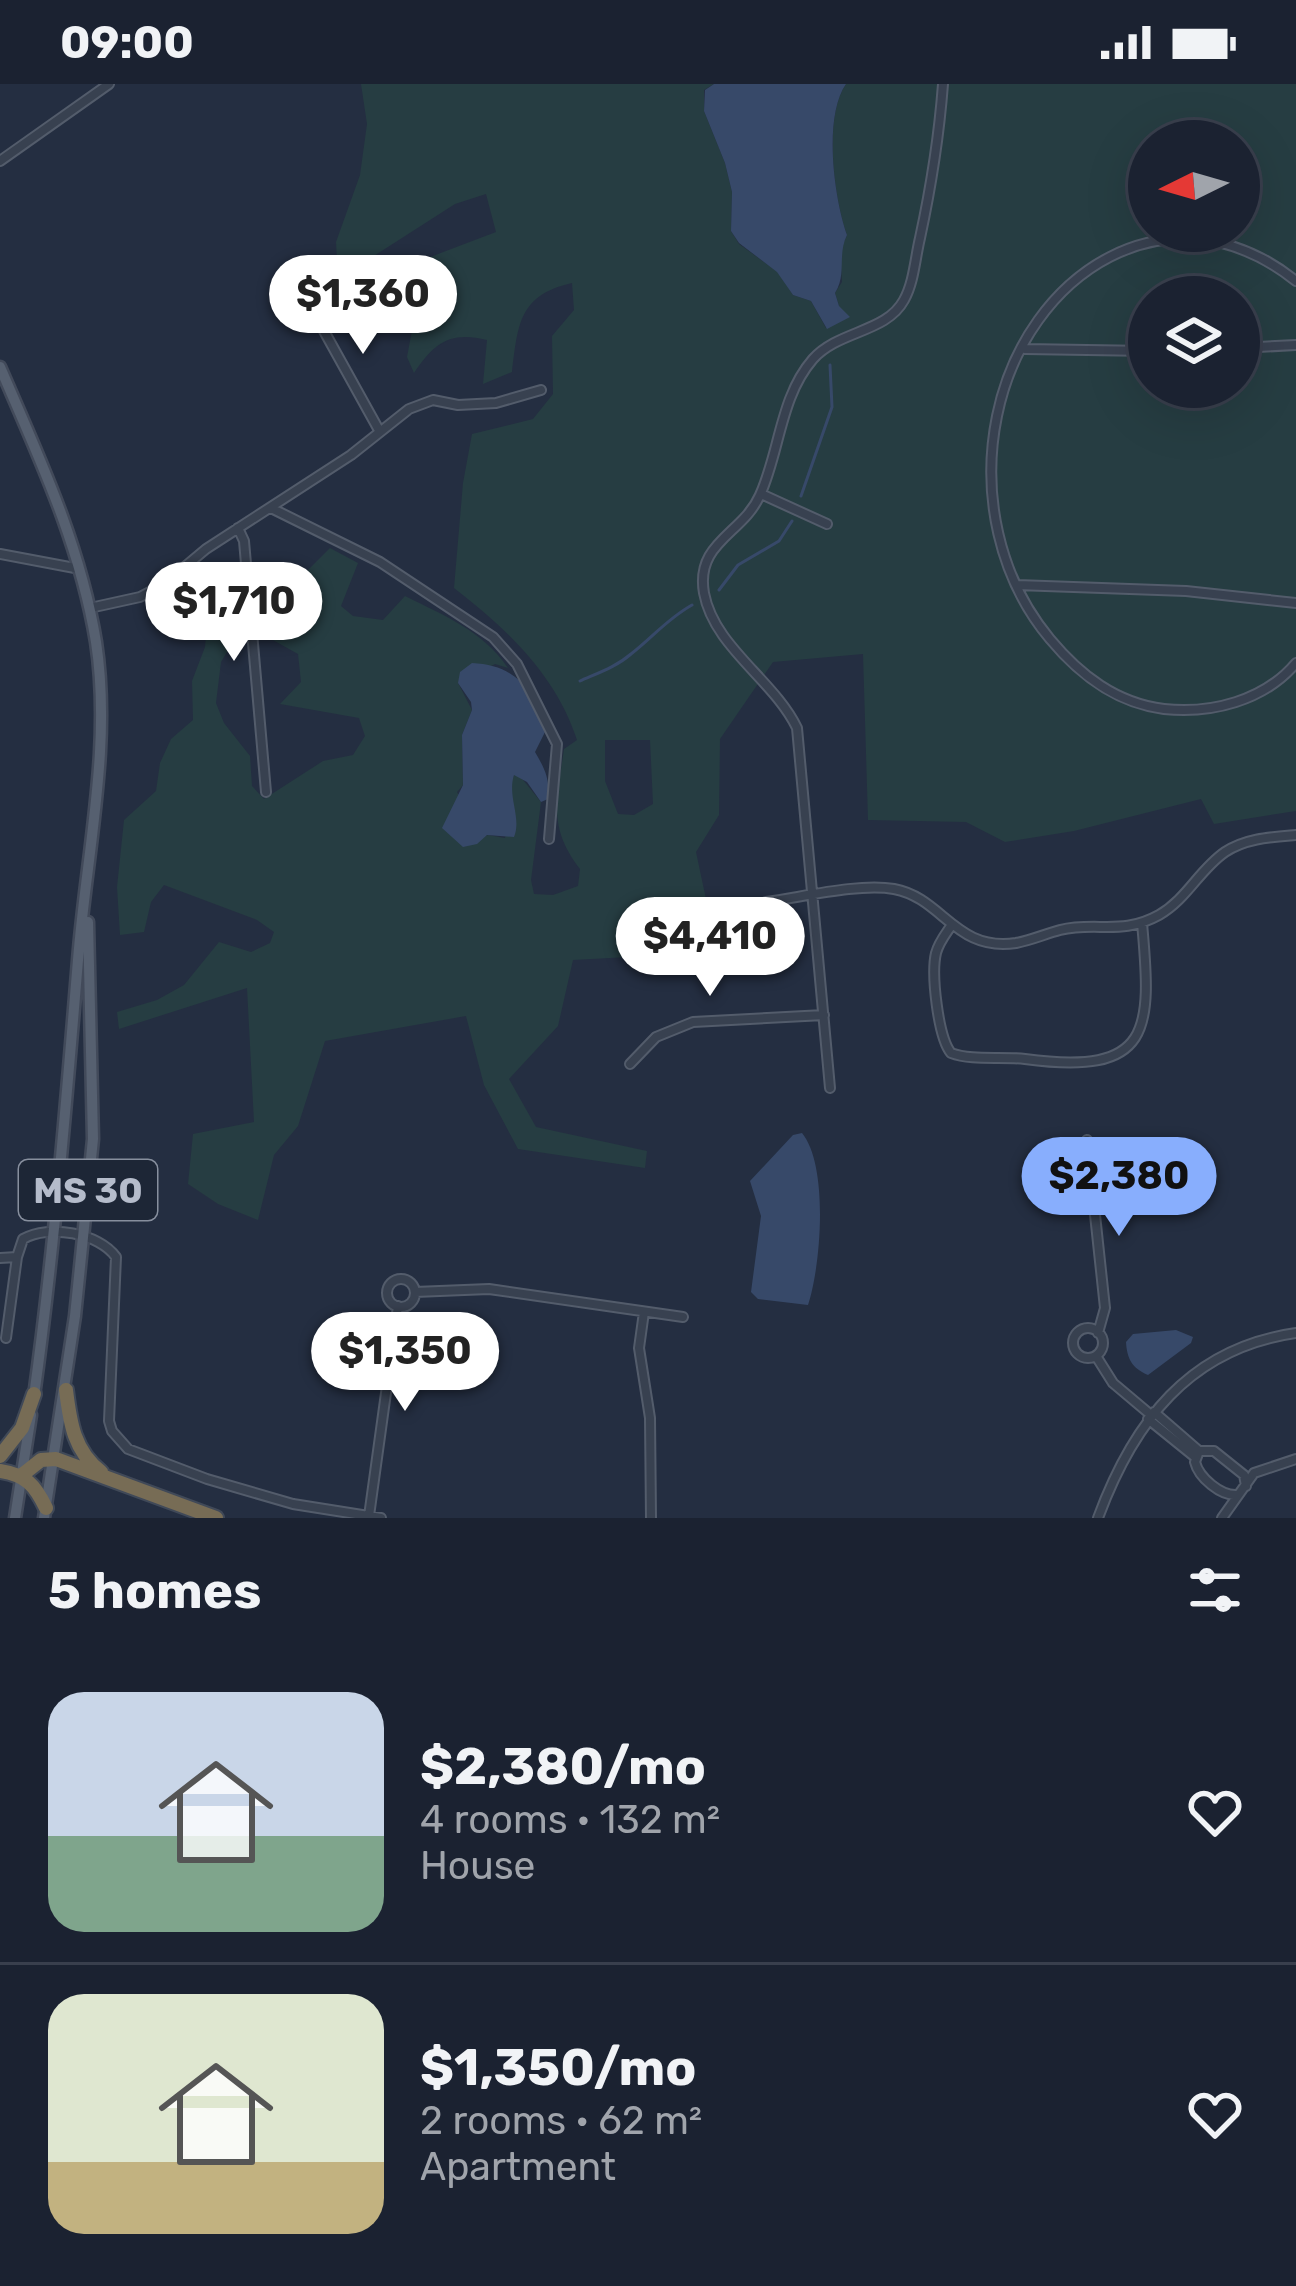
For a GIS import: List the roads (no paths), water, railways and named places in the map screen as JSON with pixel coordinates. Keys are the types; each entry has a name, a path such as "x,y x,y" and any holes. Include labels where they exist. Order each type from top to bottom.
{"highway":[{"path":"66,1390 78,1444 95,1468 110,1479"},
{"path":"0,1456 22,1428 34,1394"},
{"path":"22,1475 41,1460 56,1459 216,1518"},
{"path":"0,1471 22,1475 34,1485 45,1513"}],"main road":[{"name":"MS 30","path":"0,367 82,569 100,687 90,859 54,1233 15,1518"},
{"name":"MS 30","path":"45,1513 66,1390 93,1139 90,859"},
{"path":"72,1050 93,1051"}],"street":[{"path":"0,161 109,84"},
{"path":"830,1088 797,728 787,707 717,626 704,592 707,555 761,494 787,406 812,361 852,332 879,324 904,300 934,174 943,84"},
{"path":"1296,281 1253,252 1195,237 1158,239 1112,255 1086,272 1023,349 998,411 991,472 998,534 1016,585 1068,661 1090,680 1120,696 1187,711 1247,699 1296,663"},
{"path":"317,289 324,331 380,432"},
{"path":"1038,325 1042,340 1056,350"},
{"path":"1260,347 1296,345"},
{"path":"1023,349 1128,351"},
{"path":"90,608 150,592 424,402 476,406 541,390"},
{"path":"761,494 826,524"},
{"path":"270,507 380,562 493,637 517,664 557,744 549,839"},
{"path":"238,528 244,541 266,792"},
{"path":"0,554 82,569"},
{"path":"1016,585 1186,591 1296,603"},
{"path":"1034,617 1034,600 1046,588"},
{"path":"766,902 894,889 922,901 977,941 1016,943 1061,930 1109,930 1142,923 1182,900 1224,853 1254,839 1296,835"},
{"path":"951,926 934,963 946,1047 958,1056 1087,1064 1125,1048 1141,1027 1149,1002 1142,923"},
{"path":"630,1064 656,1037 693,1022 824,1015"},
{"path":"1087,1140 1105,1308 1096,1355"},
{"path":"7,1338 19,1245 28,1234 96,1238 116,1257 109,1421 120,1443 151,1459 243,1491 381,1518"},
{"path":"0,1258 17,1257"},
{"path":"398,1306 388,1297 391,1283 404,1280 415,1292 489,1289 683,1317"},
{"path":"398,1306 410,1304 415,1292"},
{"path":"369,1516 398,1306"},
{"path":"644,1312 639,1348 650,1418 651,1518"},
{"path":"1096,1355 1082,1357 1073,1343 1084,1329 1098,1333"},
{"path":"1098,1518 1118,1465 1151,1416 1188,1379 1232,1352 1296,1333"},
{"path":"1096,1355 1113,1383 1197,1454 1199,1473 1225,1494 1237,1495"},
{"path":"1197,1454 1214,1451 1244,1475 1246,1486"},
{"path":"1222,1518 1262,1468 1296,1459"}],"water":[{"path":"714,84 846,84 833,137 835,180 847,235 835,293 850,317 827,329 811,301 793,295 777,272 739,243 731,231 732,192 704,111 705,90"},
{"path":"472,663 512,674 529,692 545,732 535,752 546,774 548,799 541,802 527,782 514,775 514,837 487,835 463,847 442,828 463,785 462,735 472,710 458,683 460,672"},
{"path":"802,1133 816,1168 820,1217 808,1305 758,1299 751,1292 761,1216 750,1181 793,1135"},
{"path":"1176,1330 1193,1337 1191,1343 1148,1375 1134,1366 1126,1342 1133,1334"}],"waterway":[{"path":"801,496 832,407 830,365"},
{"path":"719,590 738,565 779,541 792,521"},
{"path":"580,681 625,659 692,605"}]}
